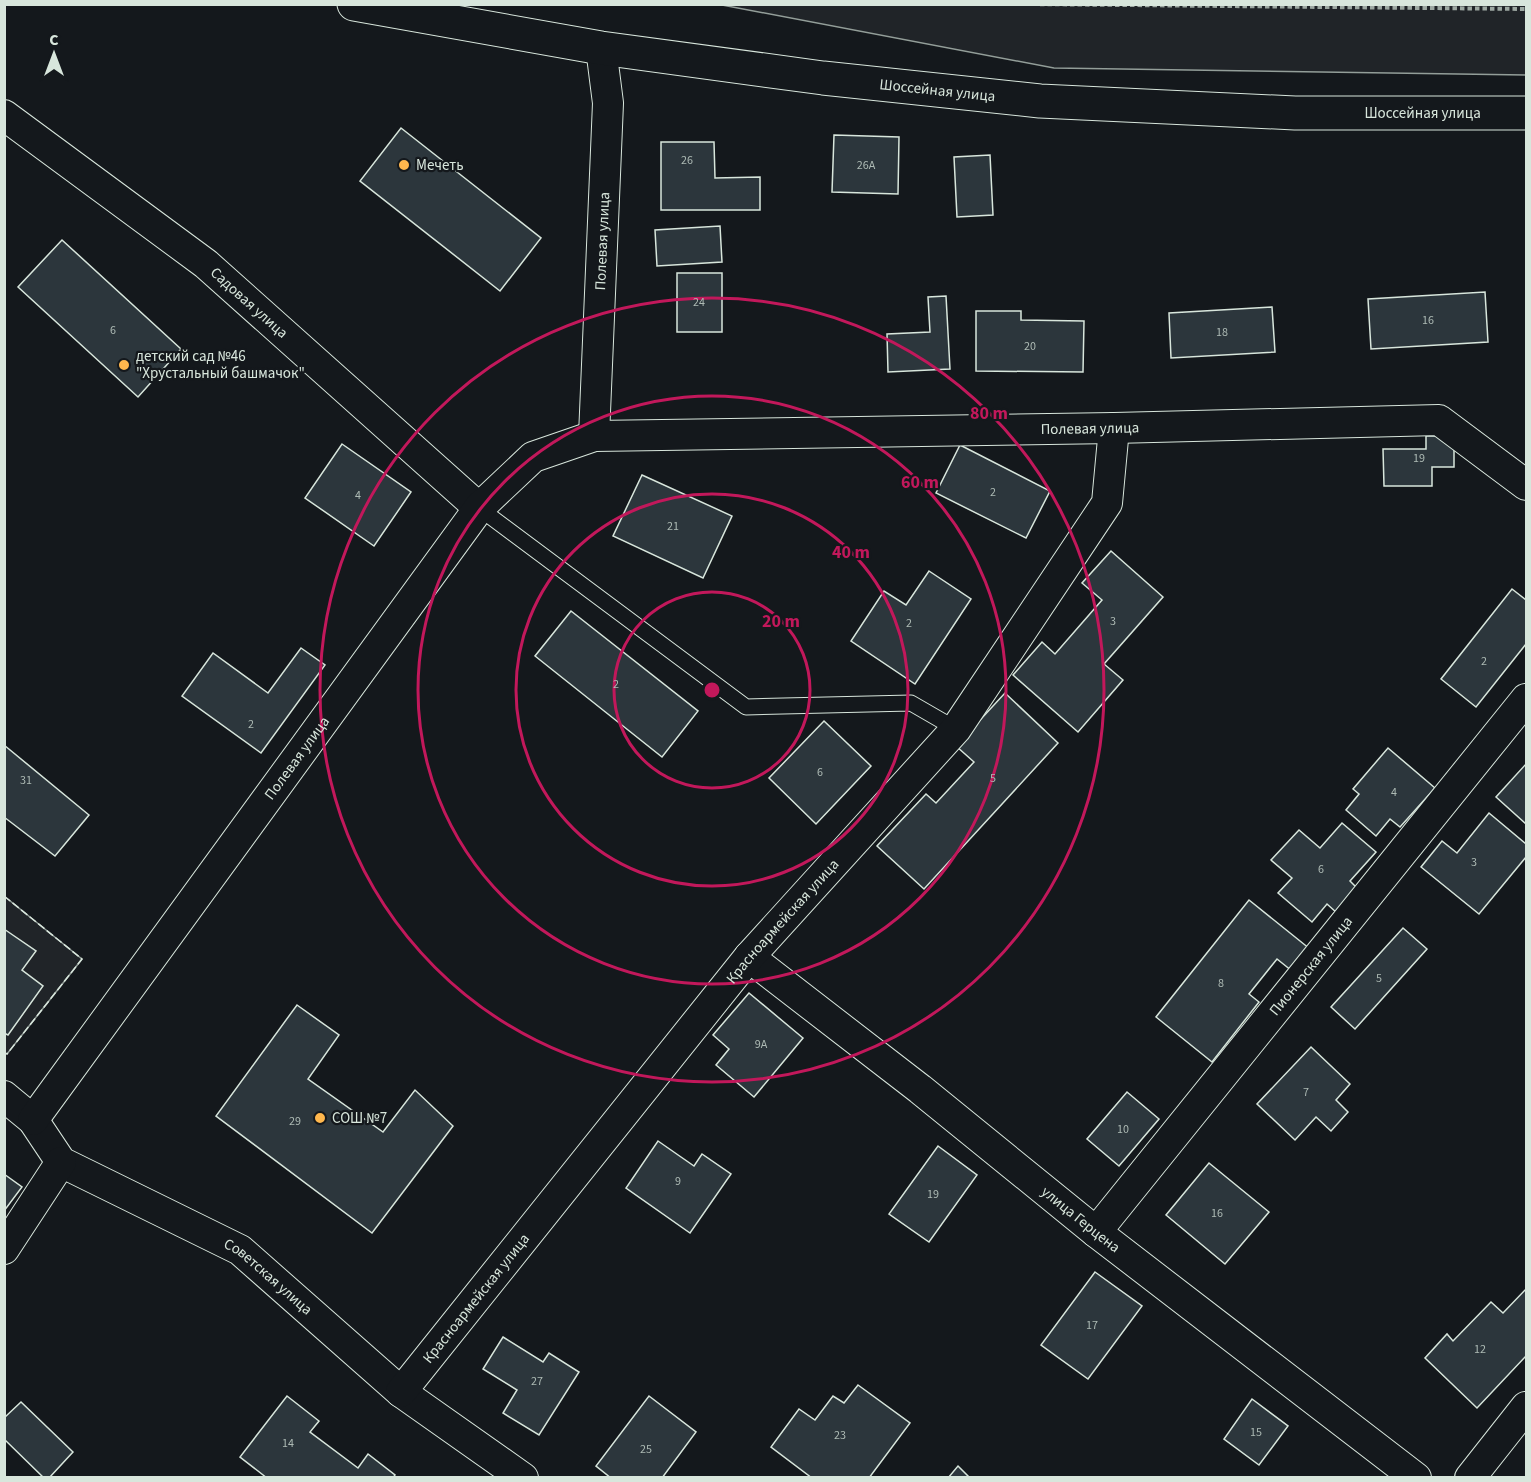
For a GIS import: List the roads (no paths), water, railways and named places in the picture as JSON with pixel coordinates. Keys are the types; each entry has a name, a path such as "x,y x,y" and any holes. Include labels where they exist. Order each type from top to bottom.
{"main road":[{"name":"Шоссейная улица","path":"354,4 601,48 823,78 1040,101 1295,113 1527,113"}],"street":[{"name":"Полевая улица","path":"594,435 608,103 601,48"},
{"name":"Садовая улица","path":"4,115 206,264 479,508"},
{"name":"Полевая улица","path":"33,1120 479,508 533,457 594,435 1114,428 1439,420 1527,485"},
{"name":"Красноармейская улица","path":"401,1392 749,957 956,729 1107,502 1114,428"},
{"name":"Пионерская улица","path":"1096,1232 1527,699"},
{"name":"улица Герцена","path":"749,957 920,1089 1096,1232 1416,1478"},
{"path":"4,1096 33,1120 61,1162 4,1249"},
{"name":"Советская улица","path":"61,1162 240,1250 401,1392 523,1478"},
{"path":"1470,1478 1527,1407"}],"lane":[{"path":"479,508 746,707 911,703 956,729"}],"place":[{"name":"Мечеть","path":"404,165"},
{"name":"детский сад №46 \"Хрустальный башмачок\"","path":"124,365"},
{"name":"СОШ №7","path":"320,1118"}]}
